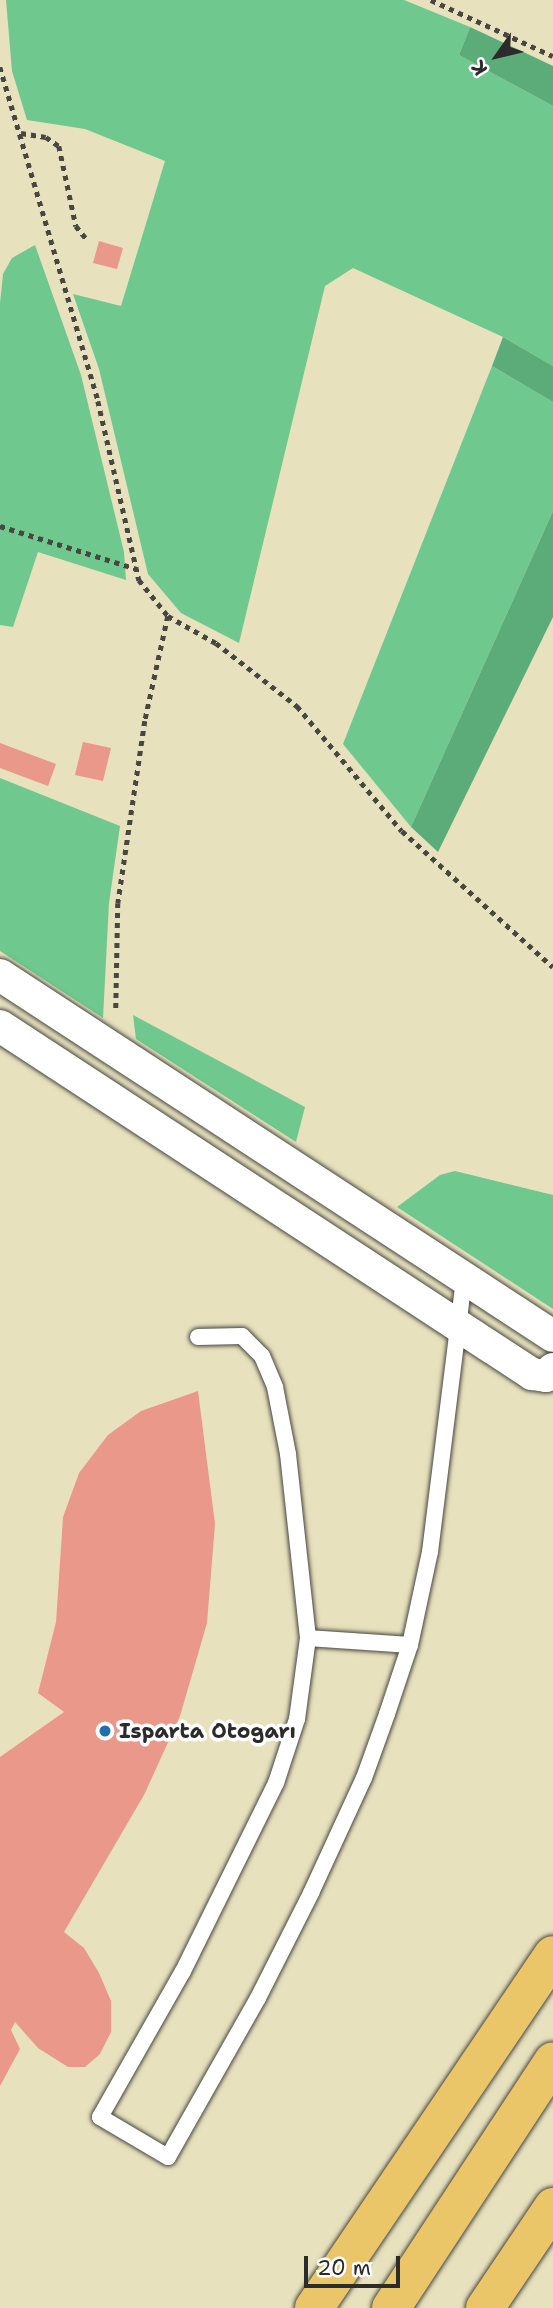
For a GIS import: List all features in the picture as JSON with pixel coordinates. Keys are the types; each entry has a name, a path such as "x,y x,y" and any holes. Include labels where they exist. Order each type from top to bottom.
{"highway":[{"path":"314,2308 553,1955"},
{"path":"391,2308 553,2061"},
{"path":"485,2308 553,2207"}],"street":[{"path":"0,975 553,1336"},
{"path":"0,1026 538,1377 553,1369"}],"lane":[{"path":"198,1337 242,1336 262,1356 275,1387 288,1454 307,1638 297,1719 276,1783 183,1971 100,2117 168,2157 258,1998 311,1893 364,1778 410,1645 430,1552 456,1325 464,1278"},
{"path":"307,1638 410,1645"}],"path":[{"path":"431,0 553,56"},
{"path":"0,66 98,401 139,580 168,616 216,643 297,706 402,831 553,967"},
{"path":"21,133 46,137 59,146 76,226 88,241"},
{"path":"0,526 137,569"},
{"path":"109,1046 117,1007 118,903 129,821 168,616"}],"green space":[{"path":"6,0 404,0 470,27 459,55 553,106 553,366 503,337 353,268 325,286 239,643 181,613 148,574 99,369 73,294 121,306 165,161 85,129 27,120 12,71"},
{"path":"470,27 553,66 553,106 459,55"},
{"path":"35,245 81,375 124,552 126,580 38,552 13,627 0,625 0,303 3,274 12,258"},
{"path":"503,337 553,366 553,402 492,366"},
{"path":"492,366 553,402 553,511 411,827 343,744"},
{"path":"553,511 553,617 438,852 411,827"},
{"path":"0,778 120,826 109,903 103,1018 0,951"},
{"path":"133,1015 305,1107 296,1142 136,1039"},
{"path":"455,1171 553,1195 553,1309 397,1207 440,1175"}],"building":[{"path":"99,241 123,248 117,269 93,263"},
{"path":"83,742 111,748 103,781 75,775"},
{"path":"0,743 56,764 48,786 0,768"},
{"name":"Isparta Otogarı","path":"198,1391 215,1524 207,1623 180,1716 144,1795 64,1932 84,1948 99,1973 111,2001 111,2032 100,2054 85,2067 68,2067 38,2048 15,2022 11,2030 20,2049 0,2086 0,1757 64,1712 38,1693 56,1622 63,1517 79,1473 108,1435 141,1411"}],"place":[{"name":"Isparta Otogarı","path":"105,1731"}]}
